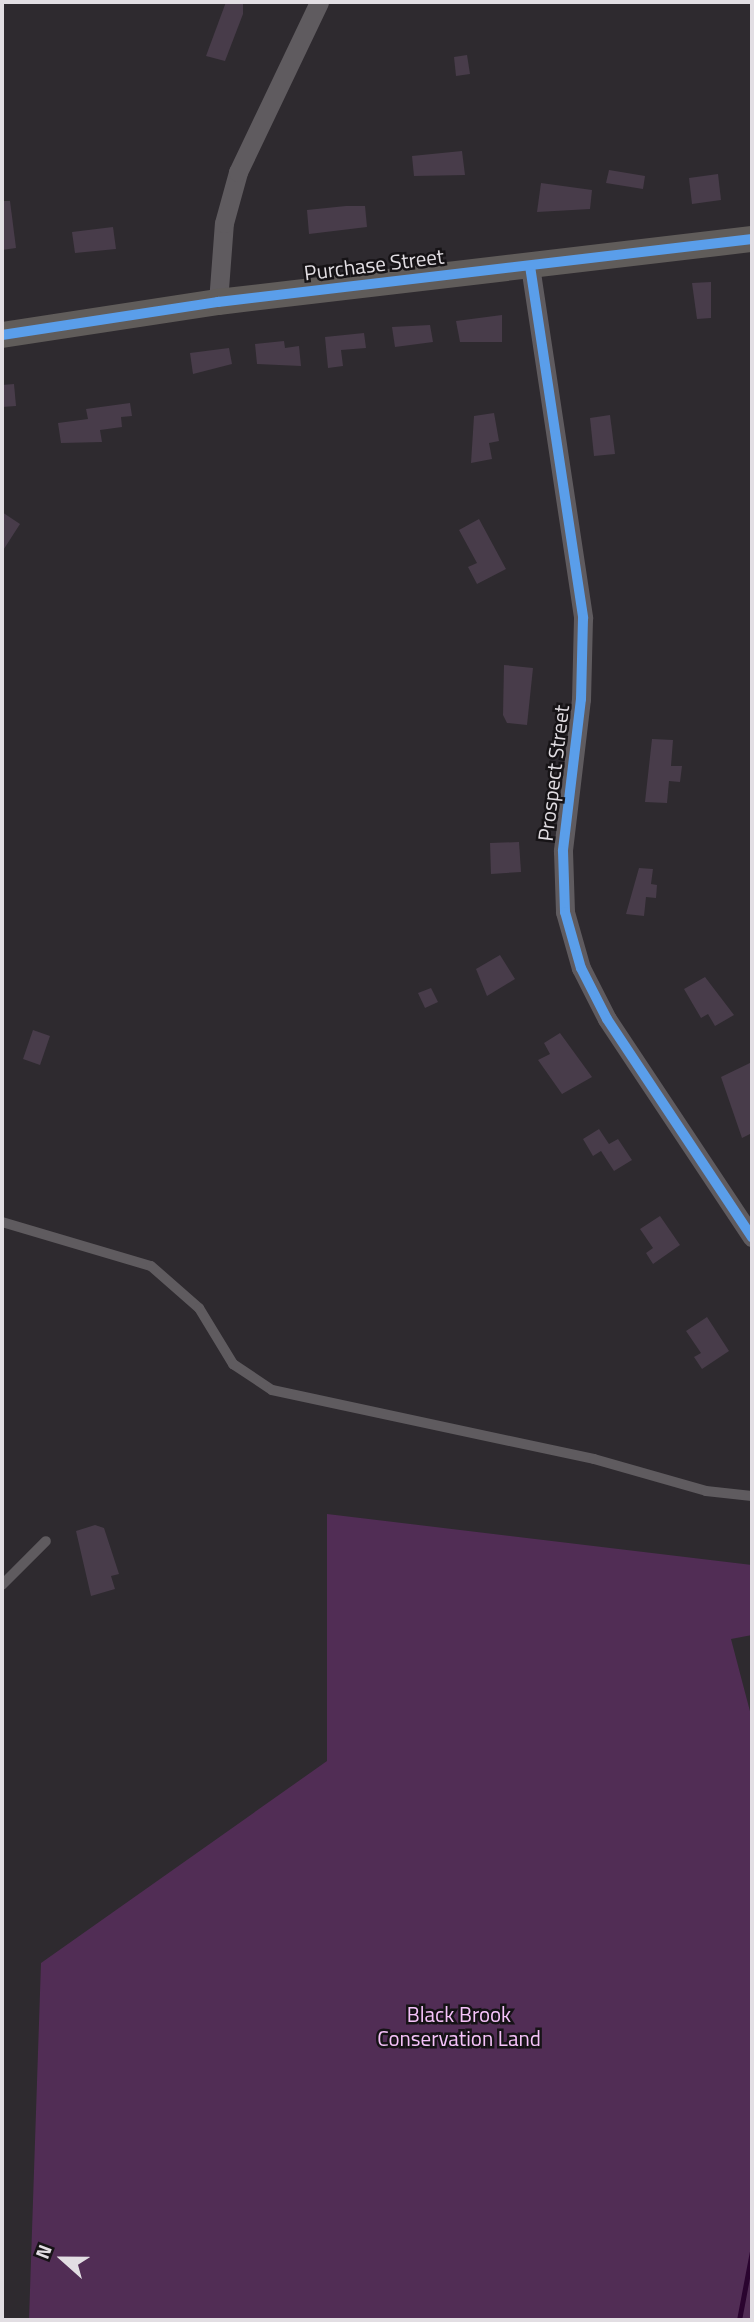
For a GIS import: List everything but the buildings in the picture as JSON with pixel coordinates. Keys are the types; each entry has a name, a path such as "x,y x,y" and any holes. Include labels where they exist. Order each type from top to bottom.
{"street":[{"path":"218,302 224,223 238,173 319,2"},
{"name":"Purchase Street","path":"2,335 218,302 752,239"},
{"name":"Prospect Street","path":"530,266 583,618 581,699 563,851 565,912 582,968 607,1019 752,1237"}],"lane":[{"path":"2,1222 151,1266 199,1308 233,1364 272,1390 594,1459 706,1491 752,1496"},
{"path":"2,1585 46,1541"}],"green space":[{"name":"Black Brook Conservation Land","path":"327,1514 752,1565 752,1635 731,1639 752,1719 752,2320 29,2320 41,1963 327,1761"}],"waterway":[{"path":"739,2320 752,2251"}],"cycle path":[{"path":"2,335 218,302 752,239"},
{"path":"530,266 583,618 581,699 563,851 565,912 581,968 607,1019 752,1237"}]}
